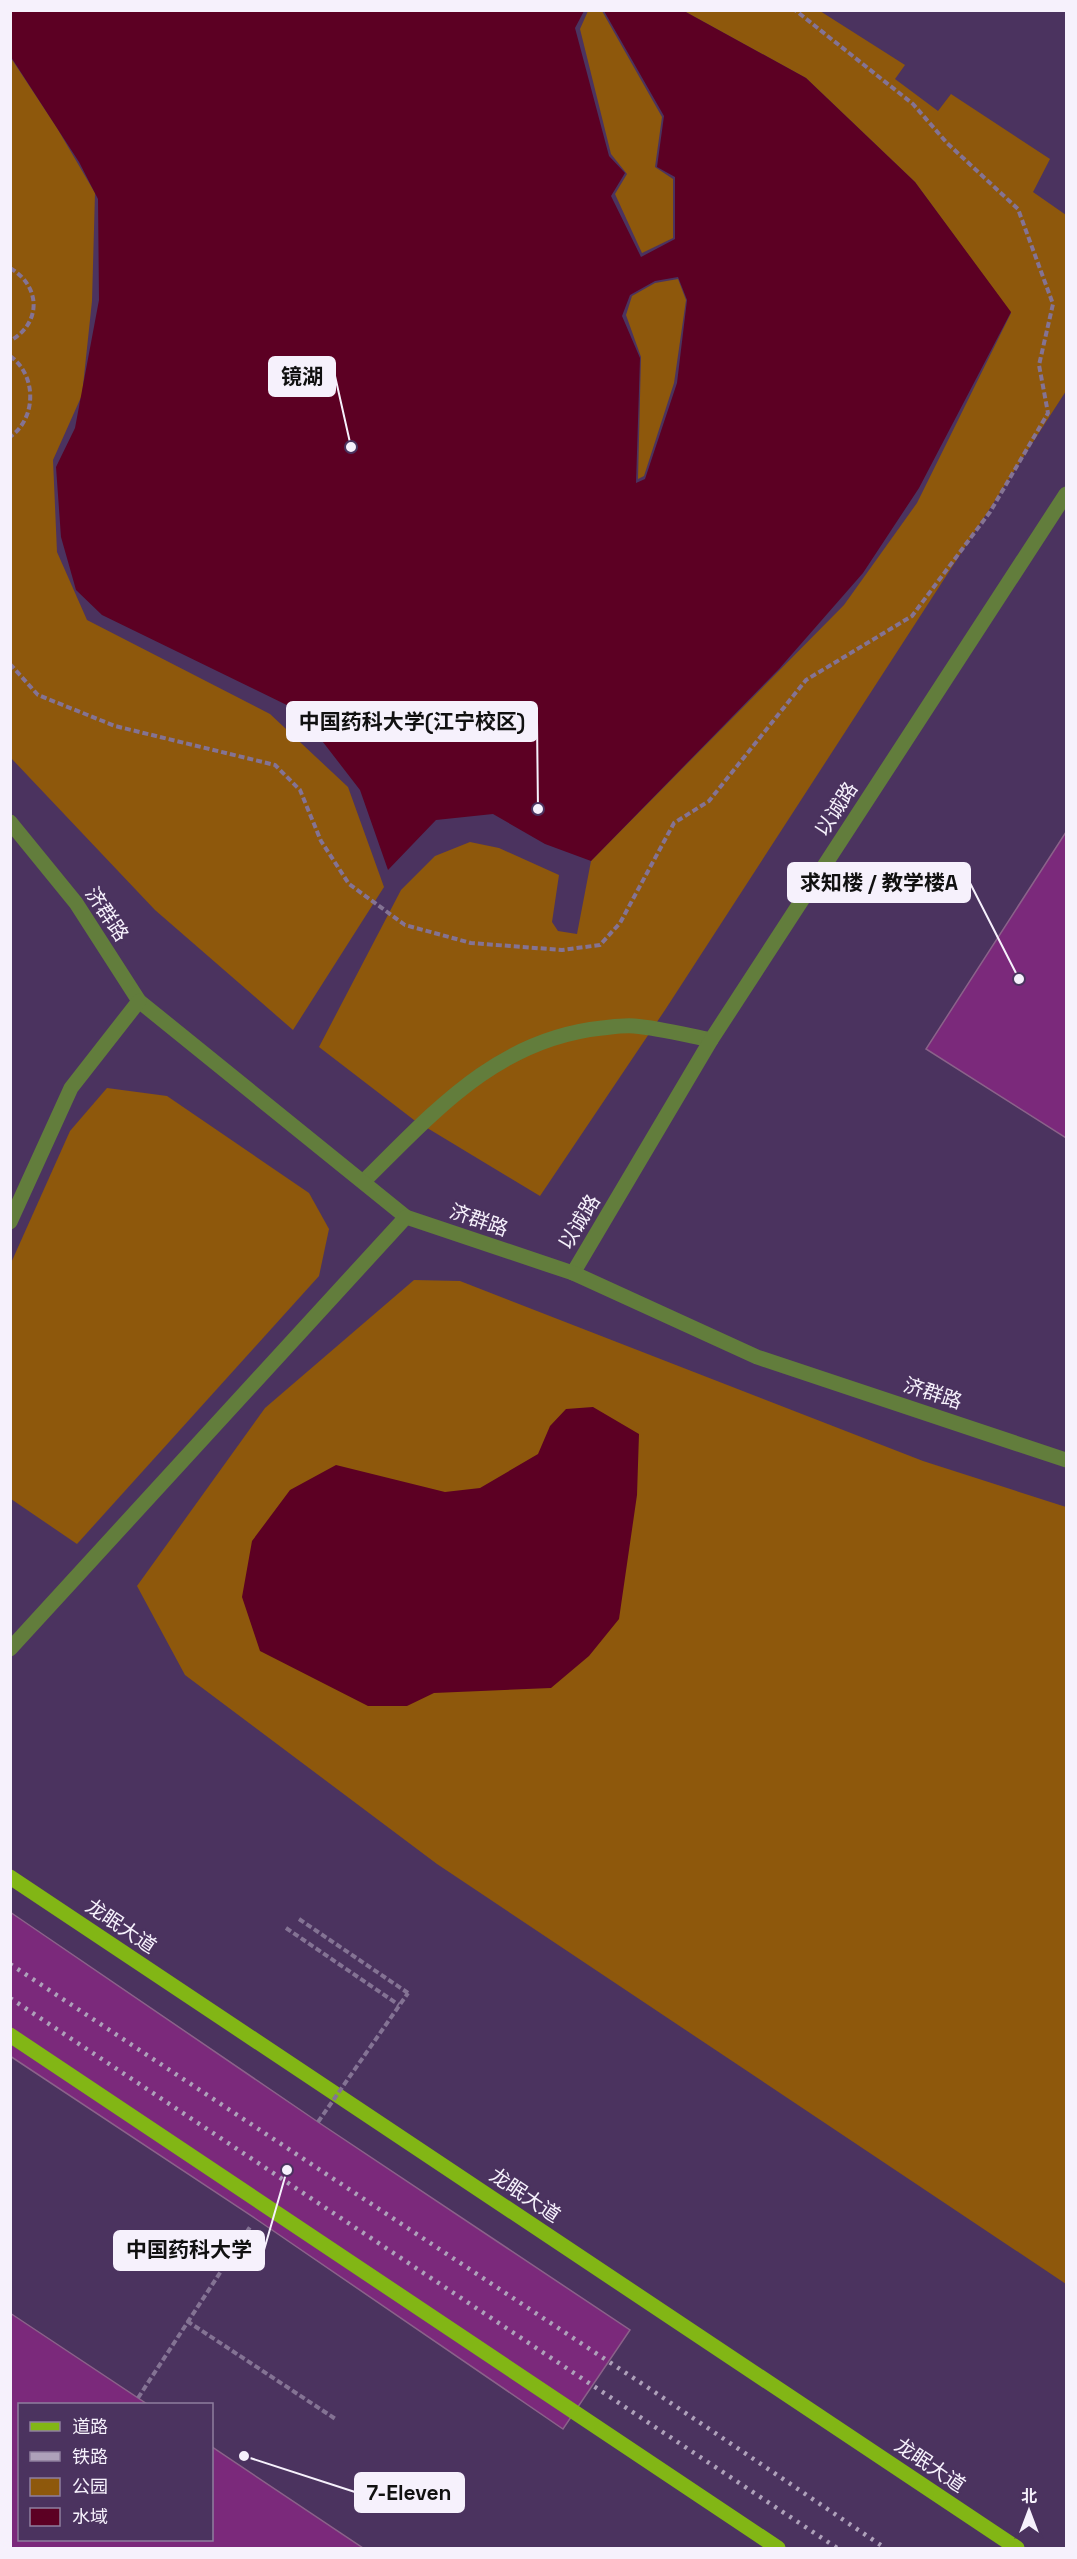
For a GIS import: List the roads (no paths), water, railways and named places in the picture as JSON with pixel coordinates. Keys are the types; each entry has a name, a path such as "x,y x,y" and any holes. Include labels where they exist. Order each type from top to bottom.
{"main road":[{"name":"龙眠大道","path":"10,1877 1017,2548"},
{"path":"10,2035 778,2548"}],"street":[{"name":"以诚路","path":"573,1273 711,1040 1066,494"},
{"name":"济群路","path":"10,822 76,903 140,1001 406,1217 573,1273 758,1357 1066,1460"},
{"path":"10,1222 71,1088 140,1001"},
{"path":"363,1181 443,1103 493,1064 543,1042 581,1030 633,1025 711,1040"},
{"path":"10,1649 406,1217"}],"water":[{"path":"11,10 584,11 575,28 609,156 625,173 611,196 641,257 675,239 675,177 657,167 664,116 604,11 684,11 806,78 915,182 1011,312 919,488 863,573 779,669 591,861 545,844 493,814 436,820 388,870 360,790 299,711 102,615 76,590 61,537 56,467 75,428 99,300 98,199 79,162 11,57","holes":["678,277 687,300 677,383 645,479 636,483 640,358 622,316 630,295 655,281"]},
{"path":"593,1407 639,1434 637,1495 619,1619 589,1656 551,1688 434,1693 407,1706 368,1706 260,1651 242,1597 252,1541 290,1490 336,1465 445,1492 480,1488 538,1454 550,1426 566,1409"}],"railway":[{"path":"10,1964 885,2548"},
{"path":"10,1998 837,2548"}],"place":[{"name":"镜湖","path":"351,447"},
{"name":"中国药科大学(江宁校区)","path":"538,809"},
{"name":"求知楼 / 教学楼A","path":"1019,979"},
{"name":"中国药科大学","path":"287,2170"},
{"name":"7-Eleven","path":"244,2456"}]}
